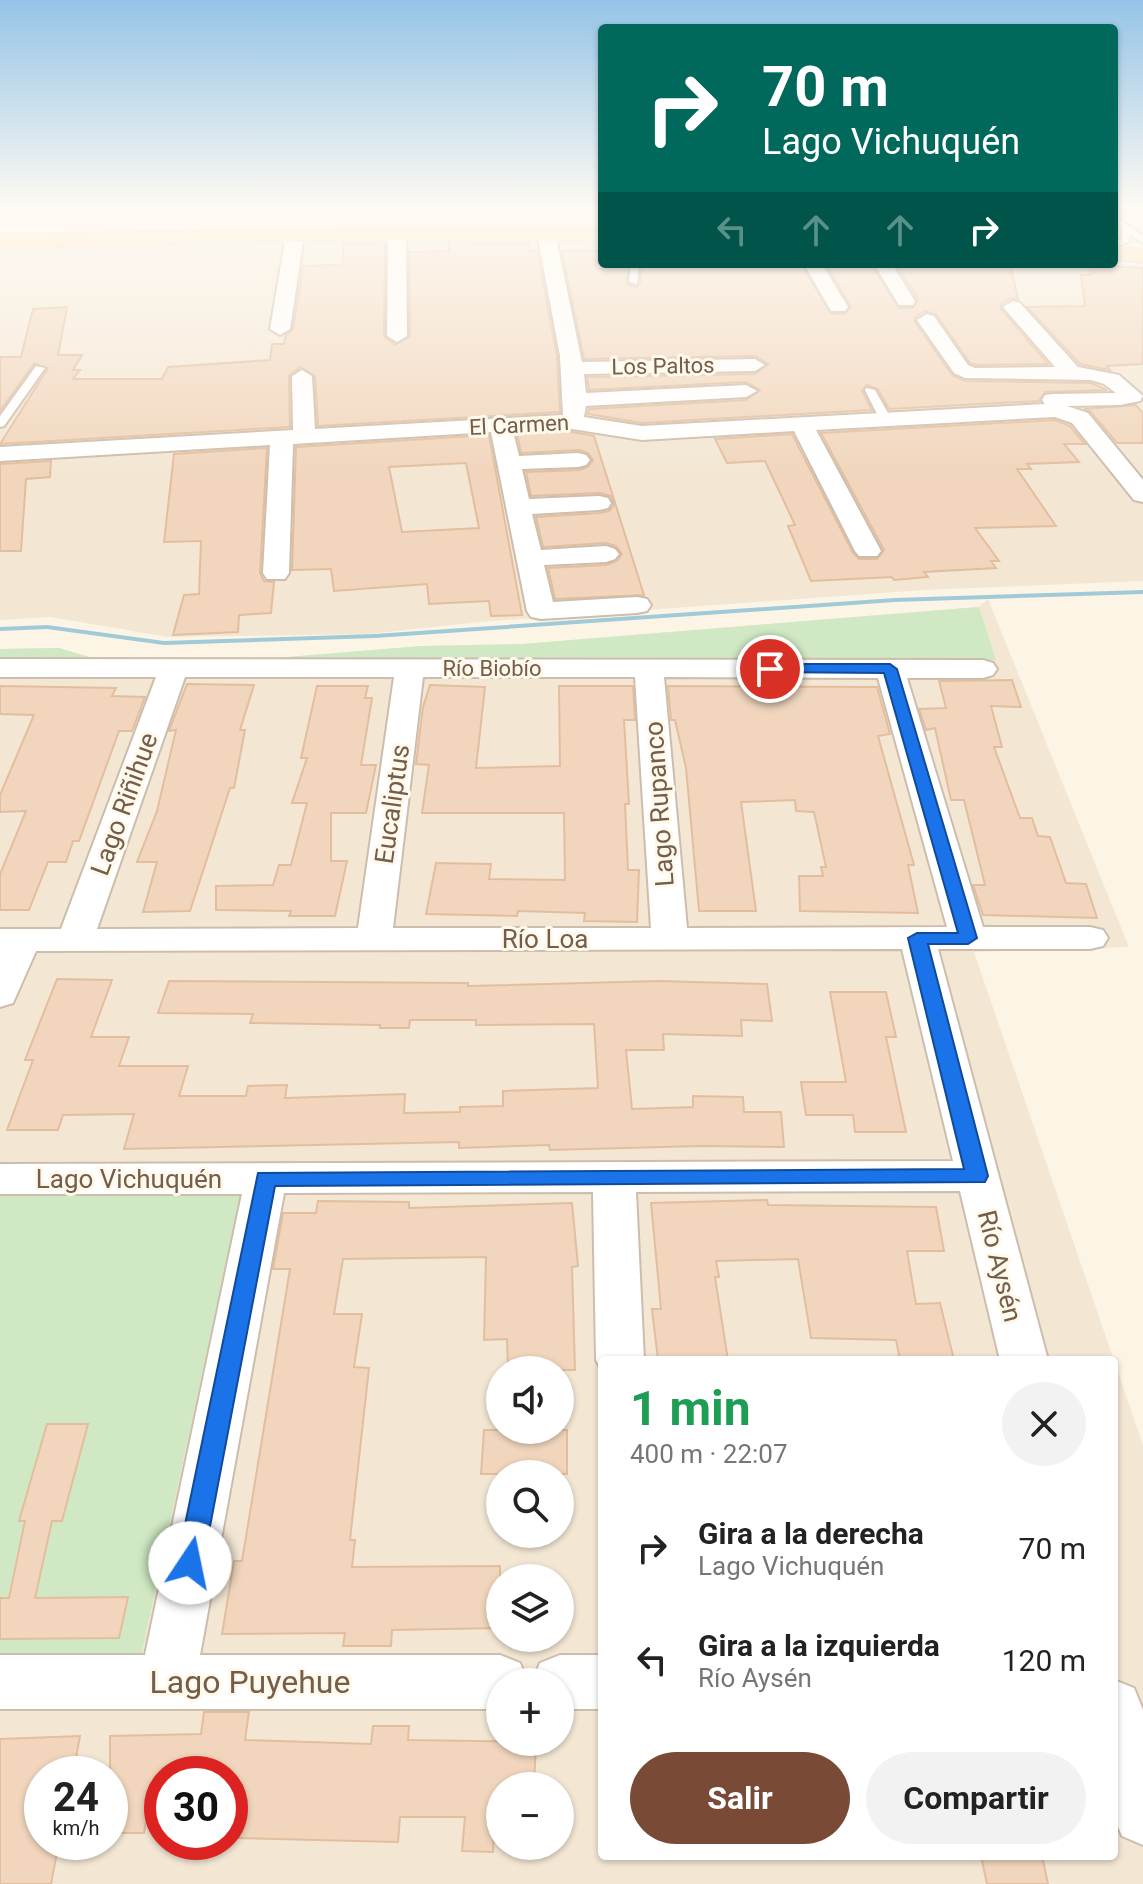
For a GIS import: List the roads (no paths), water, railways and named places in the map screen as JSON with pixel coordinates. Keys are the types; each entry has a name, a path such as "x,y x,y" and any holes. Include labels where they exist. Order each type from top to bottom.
{"street":[{"path":"280,329 285,297"},
{"path":"397,297 397,336"},
{"path":"558,297 572,368 575,410 746,391"},
{"path":"832,297 838,307"},
{"path":"903,297 906,301"},
{"path":"1013,307 1063,374"},
{"path":"927,320 961,369 972,374 1063,374 1099,374 1113,378 1132,396 1050,405 1063,374"},
{"name":"Los Paltos","path":"572,368 755,365"},
{"path":"276,573 302,376"},
{"name":"El Carmen","path":"0,454 501,425 575,410 634,433 886,420 1050,405 1080,418 1143,495"},
{"path":"501,425 541,611 637,605"},
{"path":"802,425 868,551"},
{"path":"509,463 578,460"},
{"path":"519,507 599,503"},
{"path":"530,558 606,554"},
{"name":"Río Biobío","path":"0,668 983,669"},
{"name":"Eucaliptus","path":"374,939 410,668"},
{"name":"Lago Riñihue","path":"75,940 173,669"},
{"name":"Lago Rupanco","path":"649,669 670,939"},
{"path":"890,669 968,938"},
{"name":"Río Aysén","path":"917,938 1023,1356"},
{"name":"Río Loa","path":"11,940 1090,938"},
{"path":"0,995 11,940"},
{"name":"Lago Vichuquén","path":"0,1179 977,1176"},
{"path":"614,1177 620,1356"},
{"path":"167,1682 266,1178"},
{"name":"Lago Puyehue","path":"0,1682 486,1682"},
{"path":"574,1682 598,1682"},
{"path":"1118,1722 1143,1815"}],"lane":[{"path":"0,424 40,368"},
{"path":"870,390 886,420"}],"waterway":[{"path":"0,629 47,627 164,643 375,636 895,600 1143,592"}]}
